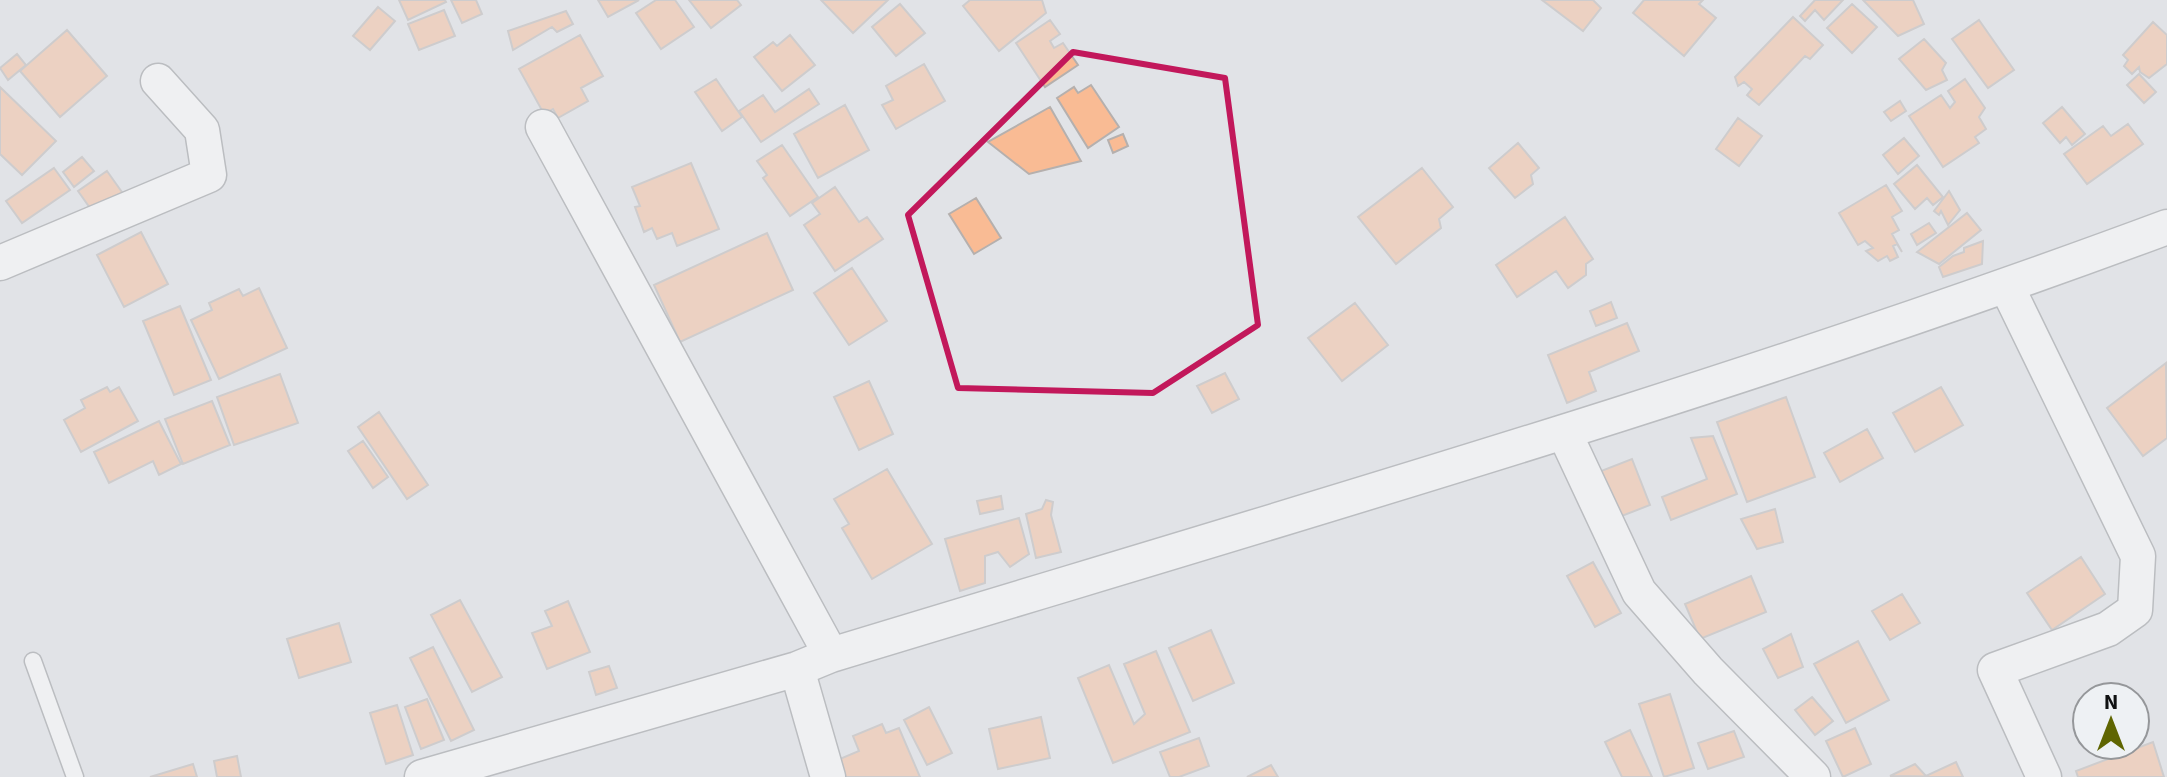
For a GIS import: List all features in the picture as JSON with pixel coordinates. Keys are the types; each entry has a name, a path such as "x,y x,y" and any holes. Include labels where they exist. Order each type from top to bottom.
{"street":[{"path":"0,263 209,175 202,130 158,81"},
{"path":"543,127 831,655"},
{"path":"422,777 797,669 831,655 1564,432 2007,287 2167,227"},
{"path":"2007,287 2138,556 2135,610 2108,629 1995,670 2044,777"},
{"path":"1564,432 1639,592 1708,671 1813,777"},
{"path":"797,669 828,777"}],"lane":[{"path":"33,661 75,777"}],"highlighted area":[{"path":"1073,52 1225,78 1258,325 1153,393 958,388 908,215"}],"building":[{"path":"399,0 445,0 446,2 408,20"},
{"path":"451,0 476,0 482,14 462,23"},
{"path":"598,0 639,0 608,17"},
{"path":"656,0 675,0 694,27 661,49 636,13"},
{"path":"689,0 737,0 741,5 711,28"},
{"path":"821,0 888,0 853,33"},
{"path":"970,0 1042,0 1046,13 999,51 963,6"},
{"path":"1542,0 1593,0 1601,8 1583,31"},
{"path":"1644,0 1703,0 1699,4 1716,18 1684,56 1633,13"},
{"path":"1815,0 1843,0 1824,20 1815,10 1805,21 1800,16"},
{"path":"1863,0 1913,0 1924,24 1898,36"},
{"path":"900,4 925,33 896,56 872,27"},
{"path":"1852,4 1877,27 1852,53 1827,28"},
{"path":"378,7 395,21 370,50 353,36"},
{"path":"444,10 455,36 419,50 408,24"},
{"path":"566,11 573,24 557,32 552,27 513,50 508,31"},
{"path":"1793,17 1823,45 1810,59 1805,56 1759,105 1747,95 1752,89 1744,82 1738,86 1735,77"},
{"path":"1050,20 1060,34 1050,41 1054,48 1063,43 1078,65 1045,87 1016,43"},
{"path":"1979,20 2014,70 1988,88 1952,39"},
{"path":"2153,22 2167,35 2167,64 2149,78 2140,72 2139,67 2132,74 2124,66 2128,60 2123,55"},
{"path":"67,30 107,76 60,117 20,71"},
{"path":"580,35 603,76 581,88 588,101 558,118 553,109 544,114 519,69"},
{"path":"790,35 815,65 782,91 754,57 773,42 777,46"},
{"path":"1924,39 1946,63 1942,70 1947,80 1926,90 1899,59"},
{"path":"17,54 26,65 8,80 0,68"},
{"path":"924,64 945,101 896,129 882,105 893,100 886,86"},
{"path":"2139,74 2156,92 2144,103 2127,85"},
{"path":"716,79 742,117 722,131 695,92"},
{"path":"1965,79 1985,108 1979,117 1986,129 1975,137 1979,143 1943,167 1909,116 1941,95 1950,108 1955,102 1948,91"},
{"path":"1091,85 1119,127 1088,148 1057,98 1074,87 1078,93"},
{"path":"0,87 56,141 22,175 0,154"},
{"path":"809,89 819,104 761,142 739,111 763,95 775,112"},
{"path":"1900,101 1906,111 1891,121 1884,112"},
{"path":"845,105 869,150 818,178 794,134"},
{"path":"1050,107 1081,161 1029,174 988,142"},
{"path":"2062,107 2085,134 2072,145 2066,137 2060,143 2043,123"},
{"path":"1738,118 1762,136 1739,166 1716,149"},
{"path":"2128,124 2143,144 2087,184 2064,154 2103,126 2111,136"},
{"path":"1123,134 1128,146 1113,153 1108,140"},
{"path":"1904,138 1919,156 1898,174 1883,155"},
{"path":"1518,143 1539,168 1531,175 1533,184 1515,198 1489,168"},
{"path":"782,145 818,197 790,216 763,178 767,175 757,161"},
{"path":"82,157 94,171 74,187 63,172"},
{"path":"691,163 719,229 677,246 672,233 657,239 652,228 644,232 635,207 640,206 632,187"},
{"path":"1917,165 1943,197 1933,205 1927,198 1915,209 1894,184"},
{"path":"54,168 70,190 22,223 6,201"},
{"path":"1422,168 1453,207 1439,219 1441,228 1396,264 1358,217"},
{"path":"107,171 124,195 95,215 78,191"},
{"path":"1886,185 1902,211 1892,217 1899,230 1892,234 1902,252 1897,244 1893,246 1898,257 1890,261 1887,256 1878,261 1866,251 1873,248 1865,241 1858,245 1839,213"},
{"path":"835,187 859,222 867,217 883,239 835,271 804,225 820,214 812,203"},
{"path":"1949,191 1960,210 1948,225 1941,211 1939,215 1934,211"},
{"path":"976,198 1001,238 974,254 949,214"},
{"path":"1967,213 1981,230 1939,264 1917,252"},
{"path":"1565,217 1593,259 1586,264 1586,275 1568,288 1556,271 1517,297 1496,265"},
{"path":"1929,223 1936,233 1917,245 1911,234"},
{"path":"141,232 168,284 124,307 97,255"},
{"path":"767,233 793,290 680,342 654,285"},
{"path":"1983,241 1982,264 1943,277 1939,267 1964,252 1964,248"},
{"path":"852,268 887,321 849,345 814,293"},
{"path":"259,288 287,348 219,379 191,320 212,310 209,303 239,289 243,296"},
{"path":"1611,302 1617,318 1596,326 1590,311"},
{"path":"1355,303 1388,345 1342,381 1308,338"},
{"path":"180,306 211,380 174,395 143,321"},
{"path":"1627,323 1639,351 1589,372 1596,391 1567,403 1548,355"},
{"path":"2166,363 2167,438 2143,456 2107,408"},
{"path":"1225,373 1239,399 1212,413 1197,386"},
{"path":"280,374 298,423 234,445 217,397"},
{"path":"869,381 893,434 859,450 834,397"},
{"path":"107,387 110,392 119,387 138,421 81,452 64,420 85,408 81,400"},
{"path":"1941,387 1963,425 1915,452 1893,413"},
{"path":"1786,397 1815,477 1747,502 1717,422"},
{"path":"212,401 230,445 183,464 165,419"},
{"path":"379,412 428,485 407,499 358,427"},
{"path":"159,421 181,464 159,475 153,461 109,483 94,452"},
{"path":"1867,429 1883,458 1840,482 1824,453"},
{"path":"1713,436 1737,494 1671,520 1662,497 1707,479 1691,438"},
{"path":"363,441 388,477 373,488 348,451"},
{"path":"1632,459 1650,505 1614,519 1596,473"},
{"path":"887,469 932,544 872,579 842,528 849,524 834,499"},
{"path":"1001,496 1003,509 980,514 977,501"},
{"path":"1046,500 1053,502 1051,515 1061,552 1036,558 1026,514 1042,509"},
{"path":"1775,509 1783,542 1757,549 1741,519"},
{"path":"1019,518 1029,554 1010,567 998,552 985,556 985,583 960,591 945,539"},
{"path":"2081,557 2105,594 2052,630 2027,593"},
{"path":"1593,562 1621,613 1595,627 1567,576"},
{"path":"1751,576 1766,612 1700,639 1685,604"},
{"path":"1902,594 1920,623 1890,640 1872,611"},
{"path":"460,600 502,677 472,692 431,615"},
{"path":"568,601 590,652 547,669 532,633 552,626 545,611"},
{"path":"339,623 351,662 299,678 287,639"},
{"path":"1211,630 1234,683 1193,701 1169,648"},
{"path":"1791,634 1803,667 1778,678 1763,649"},
{"path":"1858,641 1889,700 1846,723 1814,664"},
{"path":"433,647 474,730 451,741 410,658"},
{"path":"1156,651 1190,732 1113,763 1078,678 1109,665 1134,724 1145,714 1124,664"},
{"path":"609,666 617,688 596,695 589,672"},
{"path":"1670,694 1694,768 1664,777 1639,704"},
{"path":"1812,697 1833,721 1815,735 1795,710"},
{"path":"427,699 444,740 421,749 405,707"},
{"path":"397,705 413,755 386,764 370,713"},
{"path":"929,707 952,753 927,765 904,720"},
{"path":"1041,717 1050,758 998,769 989,729"},
{"path":"882,724 886,733 899,728 920,777 833,777 828,764 859,751 853,736"},
{"path":"1855,728 1871,764 1843,777 1826,741"},
{"path":"1630,730 1652,777 1622,777 1605,742"},
{"path":"1734,731 1744,757 1708,769 1698,743"},
{"path":"1199,738 1209,766 1179,777 1170,777 1160,752"},
{"path":"2151,743 2164,777 2078,777 2076,771 2103,761 2151,761"},
{"path":"237,756 241,777 217,777 214,761"},
{"path":"1956,762 1963,777 1890,776 1915,764 1926,776"},
{"path":"193,764 197,777 150,777"},
{"path":"1271,765 1278,777 1247,777"}]}
